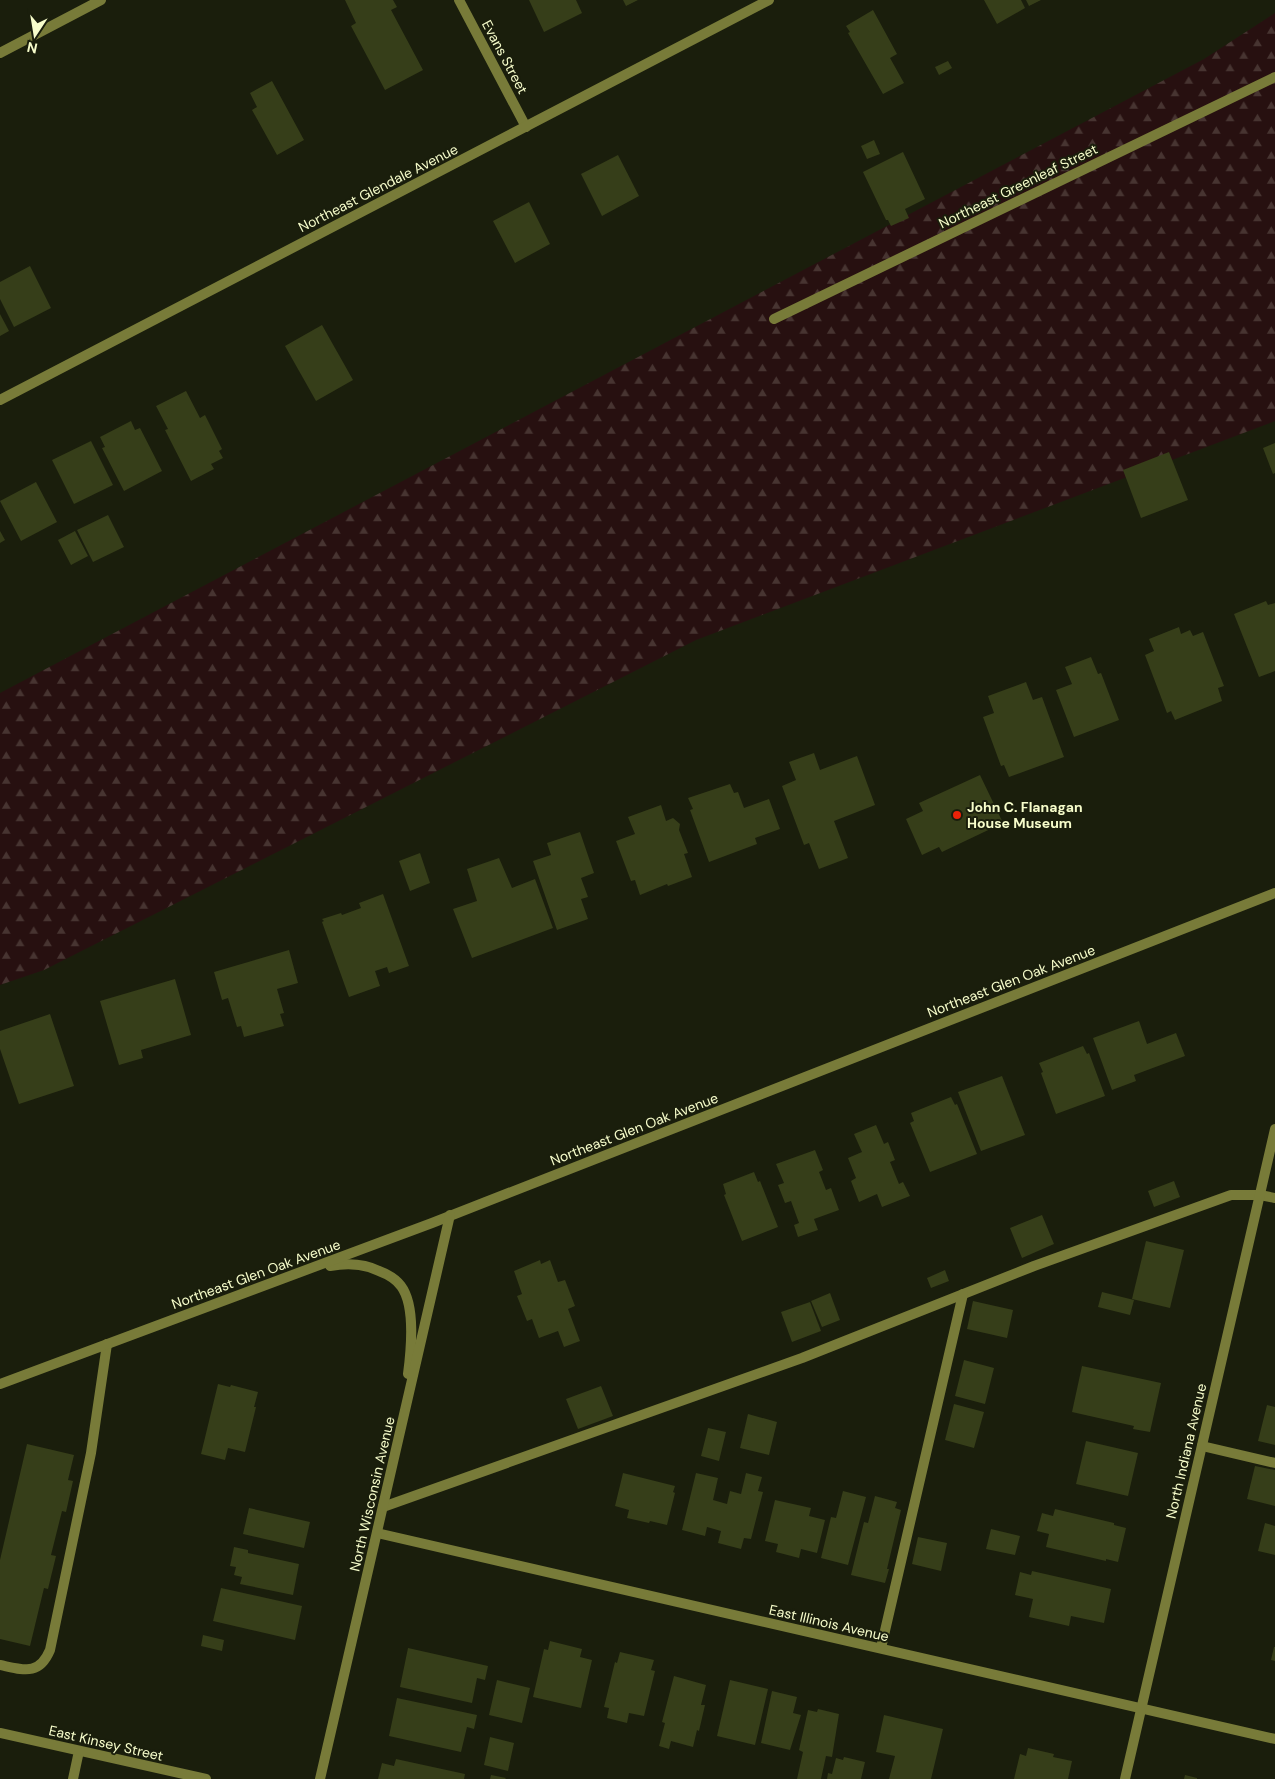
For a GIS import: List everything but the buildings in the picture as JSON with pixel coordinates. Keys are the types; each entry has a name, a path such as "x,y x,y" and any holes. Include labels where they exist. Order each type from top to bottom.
{"street":[{"path":"0,53 101,0"},
{"name":"Evans Street","path":"459,0 526,126"},
{"name":"Northeast Glendale Avenue","path":"0,400 769,0"},
{"name":"Northeast Greenleaf Street","path":"774,319 1275,77"},
{"name":"Northeast Glen Oak Avenue","path":"0,1384 295,1275 1275,893"},
{"name":"North Indiana Avenue","path":"1125,1779 1275,1129"},
{"path":"383,1507 802,1358 1034,1266 1231,1195 1260,1195 1275,1198"},
{"name":"North Wisconsin Avenue","path":"320,1779 450,1215"},
{"path":"295,1275 335,1265 355,1264 368,1266 382,1272 400,1284 408,1299 411,1332 410,1364 403,1423"},
{"path":"881,1648 962,1294"},
{"path":"0,1665 18,1669 35,1669 45,1662 50,1650 91,1453 107,1344"},
{"path":"1202,1446 1275,1463"},
{"name":"East Illinois Avenue","path":"377,1533 1275,1739"},
{"name":"East Kinsey Street","path":"0,1733 206,1779"},
{"path":"73,1779 79,1751"}],"green space":[{"path":"1275,13 1275,421 696,640 44,970 0,985 0,693 1204,59"}],"place":[{"name":"John C. Flanagan House Museum","path":"957,815"}]}
